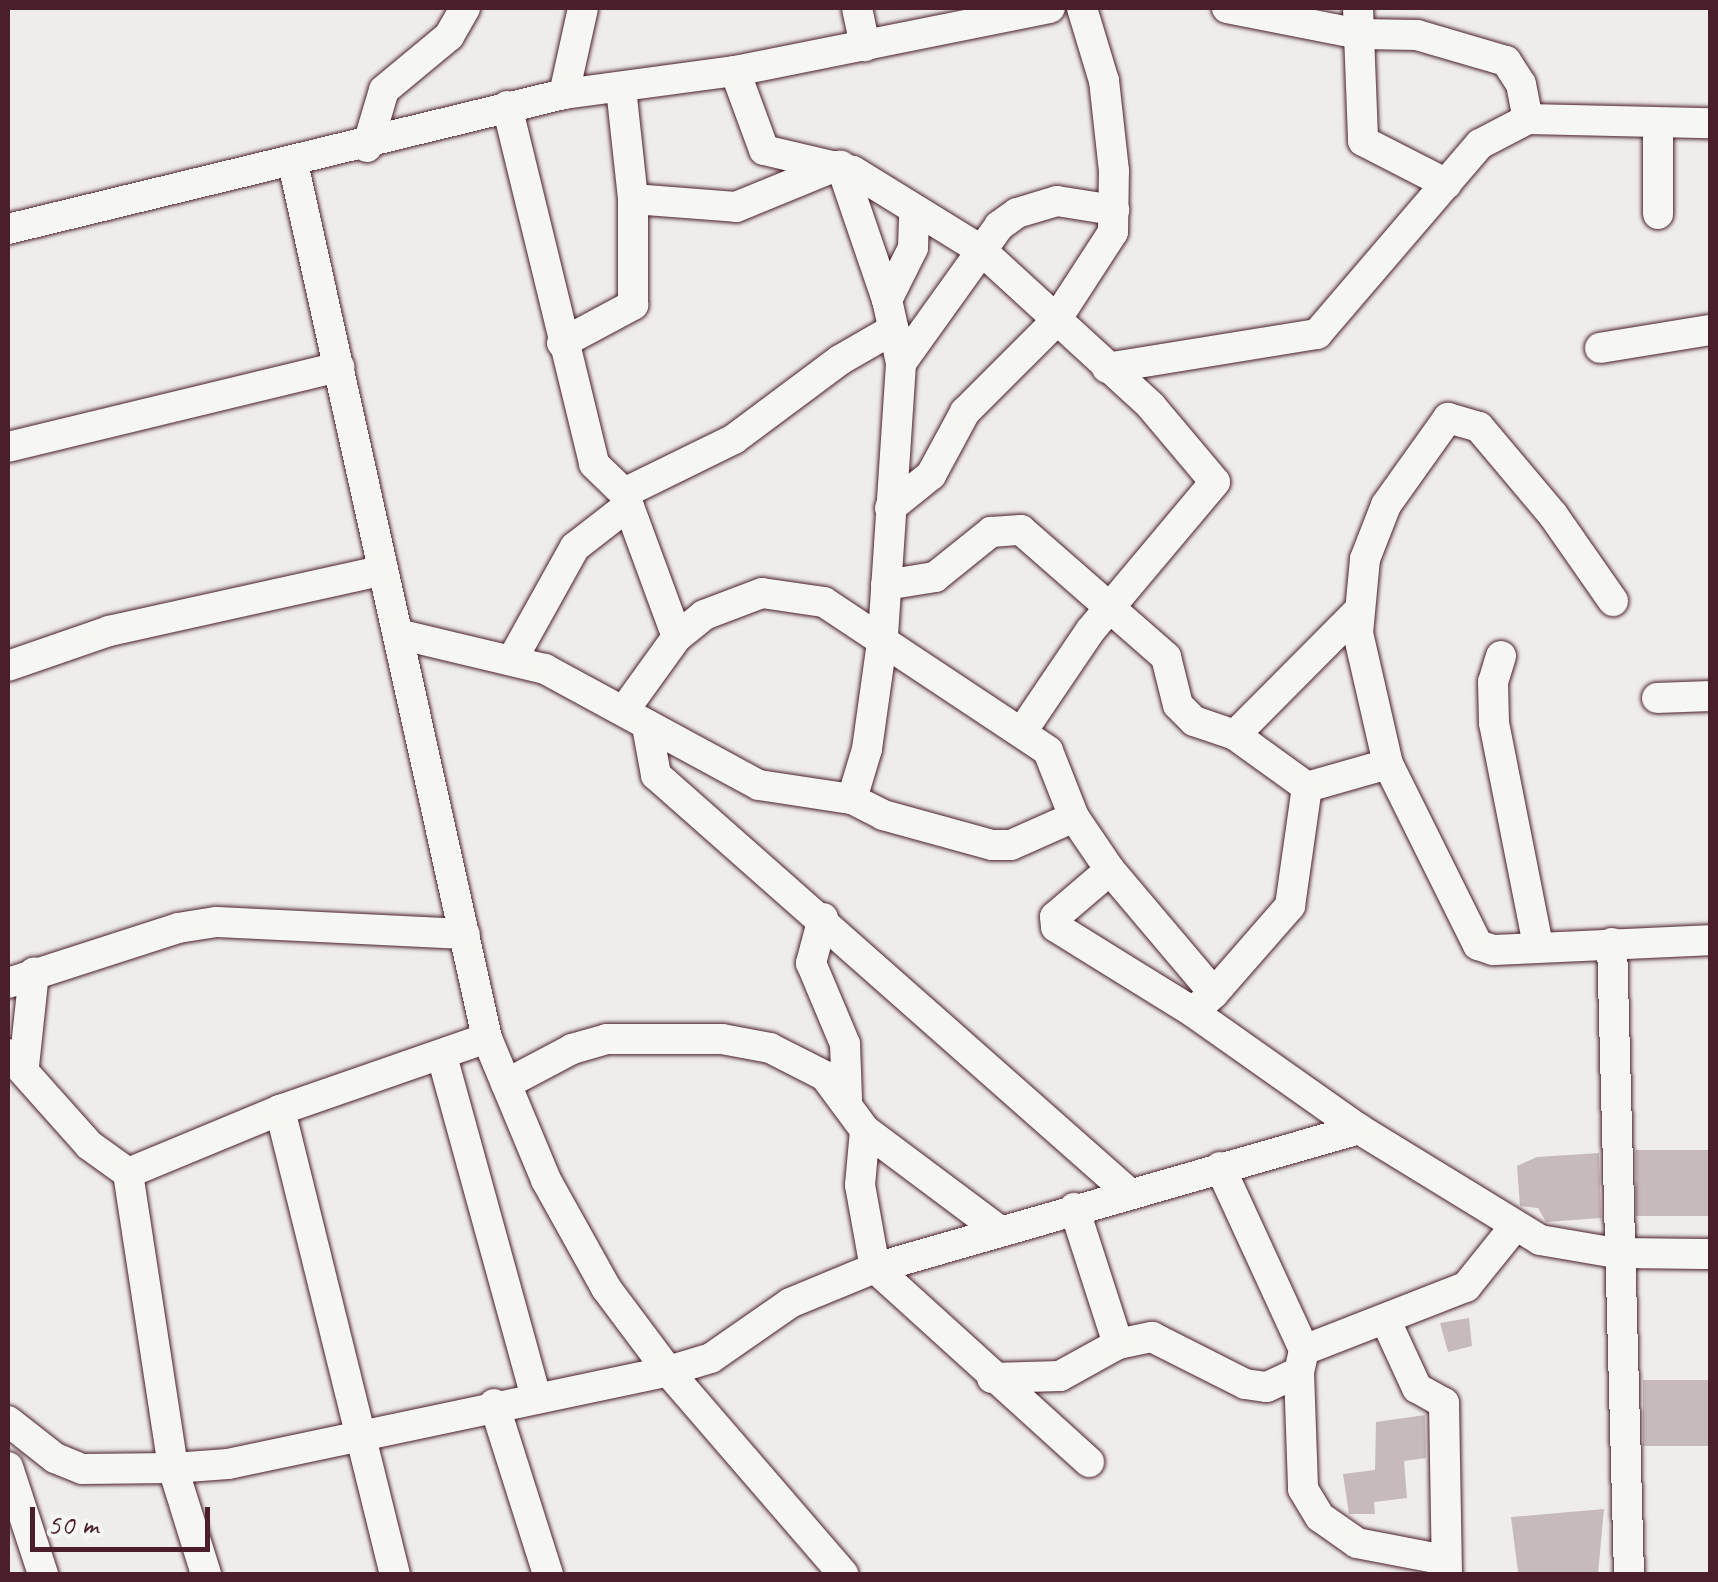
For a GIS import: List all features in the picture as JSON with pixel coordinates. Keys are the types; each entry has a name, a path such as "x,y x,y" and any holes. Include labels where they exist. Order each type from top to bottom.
{"street":[{"path":"367,146 384,90 450,36 464,8"},
{"path":"564,94 583,8"},
{"path":"857,8 865,46"},
{"path":"8,228 367,146 507,106 865,46 913,21 1050,8"},
{"path":"890,508 931,475 965,412 1054,323 1106,248 1114,210 1104,82 1082,8"},
{"path":"1227,8 1359,21 1506,61 1522,84 1528,118"},
{"path":"1359,21 1362,141 1447,184"},
{"path":"736,70 764,150 765,196"},
{"path":"562,343 633,305 632,199 621,88"},
{"path":"507,106 597,474 626,499 676,637"},
{"path":"1108,368 1317,334 1488,136 1528,118 1710,123"},
{"path":"1658,123 1658,214"},
{"path":"764,150 838,166 981,250 1054,323 1182,438 1214,482 1107,611 1023,730"},
{"path":"293,163 379,570 398,634 487,1038 546,1180 606,1288 668,1371 836,1574"},
{"path":"632,199 736,207 838,166"},
{"path":"838,166 891,315 901,363 883,635 866,749 852,799"},
{"path":"901,363 999,226 1036,204 1114,210"},
{"path":"512,660 575,547 626,499 734,439 840,360 891,315 913,248 914,212"},
{"path":"913,248 948,231"},
{"path":"1600,348 1710,330"},
{"path":"8,447 339,367"},
{"path":"1613,601 1553,515 1479,427 1461,418 1448,418 1386,505 1365,559 1357,612 1388,764 1468,934 1493,950 1538,944 1710,940"},
{"path":"886,586 942,574 991,532 1008,526 1054,553 1107,611 1166,657 1178,705 1194,722 1235,735 1307,787"},
{"path":"8,666 110,631 379,570"},
{"path":"1128,1192 823,918 656,776 636,717 676,637 719,608 762,593 824,602 883,635 1023,730 1052,756 1074,817 1204,1002"},
{"path":"1235,735 1357,612"},
{"path":"398,634 546,669 759,784 852,799 883,815 992,846 1011,845 1074,817"},
{"path":"1501,656 1493,682 1494,723 1538,944"},
{"path":"1657,698 1710,696"},
{"path":"1307,787 1388,764"},
{"path":"1204,1002 1290,906 1307,787"},
{"path":"1110,870 1054,922 1204,1002 1359,1129 1514,1226 1568,1248 1616,1254 1710,1254"},
{"path":"823,918 811,963 844,1044 846,1099"},
{"path":"206,1574 173,1468 128,1173 73,1130 16,1060 21,978 217,922 465,934"},
{"path":"1612,942 1616,1254 1628,1574"},
{"path":"128,1173 280,1110 487,1038"},
{"path":"506,1084 572,1049 607,1040 722,1039 798,1061 846,1099 865,1130 1000,1231"},
{"path":"442,1056 534,1394"},
{"path":"280,1110 395,1574"},
{"path":"8,1420 55,1458 82,1469 228,1464 534,1394 668,1371 711,1358 790,1303 875,1268 1128,1192 1359,1129"},
{"path":"865,1130 860,1186 875,1268 1089,1462"},
{"path":"1220,1166 1302,1361 1302,1489 1320,1518 1356,1543 1446,1567 1444,1403 1417,1388 1386,1321"},
{"path":"1074,1208 1118,1344"},
{"path":"992,1378 1060,1376 1118,1344 1152,1338 1172,1343 1260,1387 1302,1361 1466,1286 1514,1226"},
{"path":"494,1404 548,1574"},
{"path":"44,1574 8,1466 55,1458"}],"building":[{"path":"1636,1150 1710,1150 1710,1216 1636,1216"},
{"path":"1599,1153 1601,1218 1546,1222 1538,1208 1520,1206 1517,1166 1537,1157"},
{"path":"1469,1318 1472,1346 1448,1352 1440,1323"},
{"path":"1643,1380 1708,1380 1708,1446 1643,1446"},
{"path":"1425,1415 1426,1458 1404,1461 1407,1498 1374,1502 1375,1514 1349,1514 1343,1474 1375,1470 1376,1422"},
{"path":"1604,1509 1598,1574 1518,1572 1511,1517"}]}
